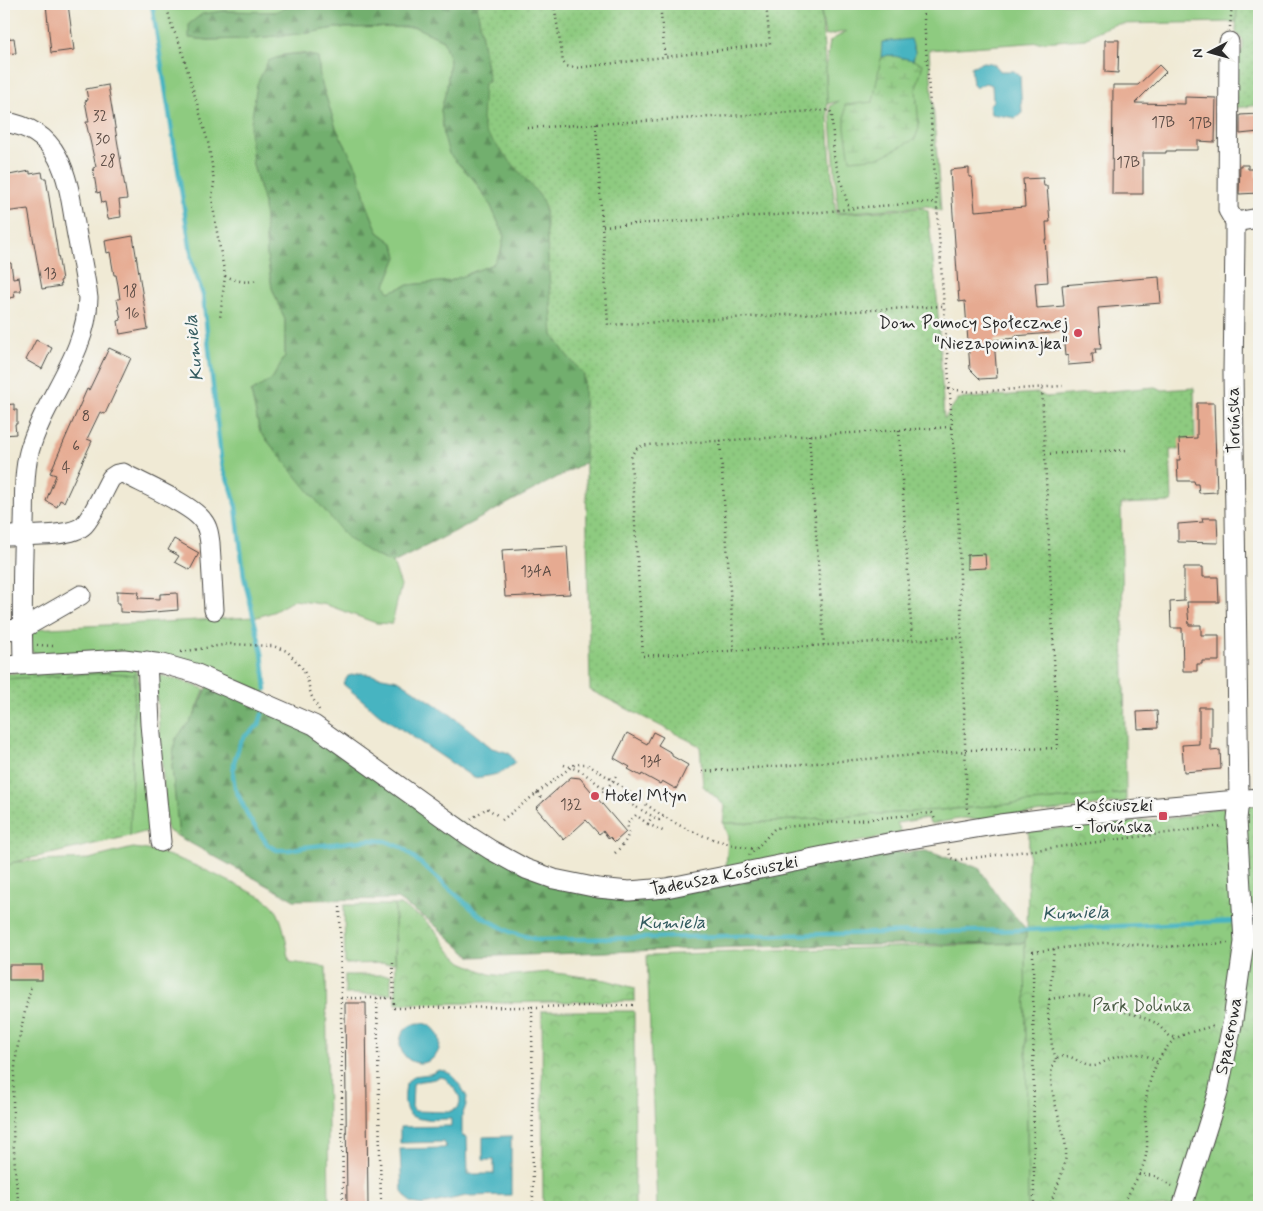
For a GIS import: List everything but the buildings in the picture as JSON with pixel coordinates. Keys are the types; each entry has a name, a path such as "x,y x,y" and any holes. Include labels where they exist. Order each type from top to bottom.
{"street":[{"name":"Toruńska","path":"1229,42 1228,210 1235,222 1233,373 1239,800"},
{"path":"4,122 31,131 42,138 58,156 69,182 88,298 87,315 80,342 36,433 29,454 26,472 24,535 13,630 23,664"},
{"path":"1235,222 1259,218"},
{"path":"4,536 62,534 76,531 87,522 111,478 123,473 183,505 196,513 205,522 209,532 214,610"},
{"path":"13,630 81,595"},
{"name":"Tadeusza Kościuszki","path":"4,666 114,658 147,661 195,673 314,725 468,836 538,874 583,886 629,891 666,888 941,834 1071,815 1259,798"},
{"path":"147,661 161,842"},
{"name":"Spacerowa","path":"1184,1202 1218,1093 1233,1020 1244,938 1237,819 1239,800"}],"path":[{"path":"166,4 172,27 180,44 208,142 214,183 212,197 214,221 225,276 220,318"},
{"path":"554,4 563,62 566,66 575,68 770,44 766,4"},
{"path":"660,4 665,57"},
{"path":"923,4 935,202 958,511 967,808"},
{"path":"1218,4 1231,9 1232,4"},
{"path":"527,128 830,110 834,157 848,209"},
{"path":"596,124 608,325 943,306"},
{"path":"603,226 822,212 935,202"},
{"path":"225,276 249,283 256,280"},
{"path":"948,389 972,392 1063,386"},
{"path":"702,772 966,751 1058,748 1042,388"},
{"path":"951,427 639,446 633,452 631,458 643,656 963,637"},
{"path":"899,430 912,639"},
{"path":"809,435 824,646"},
{"path":"720,440 734,650"},
{"path":"1045,454 1128,450"},
{"path":"173,653 229,644 273,646 287,651 303,669 311,695 319,709 319,717"},
{"path":"502,820 571,767 576,764 586,764 664,816 712,839 734,846 756,849"},
{"path":"564,765 581,771 606,790 659,820 664,816"},
{"path":"598,794 606,790 616,776"},
{"path":"537,793 544,800"},
{"path":"473,825 468,821 487,808 497,815"},
{"path":"745,858 775,828 932,813 951,858 957,860 1215,828 1237,819"},
{"path":"615,853 624,844 629,834 627,824 636,815 648,824 665,832"},
{"path":"648,824 652,816"},
{"path":"340,907 343,1207"},
{"path":"1034,1207 1033,952 1110,942 1164,947 1244,938"},
{"path":"1050,1207 1066,1155 1062,1125 1051,1087 1056,1059 1049,1026 1048,998 1054,949"},
{"path":"393,963 394,1008 635,1006"},
{"path":"19,1207 16,1179 14,1084 17,1049 31,986"},
{"path":"1048,998 1078,995 1090,997 1112,1008 1156,1023 1168,1035 1176,1038"},
{"path":"341,998 394,998"},
{"path":"377,998 381,1207"},
{"path":"532,1007 533,1207"},
{"path":"1123,1207 1147,1153 1145,1112 1147,1090 1157,1062 1176,1038 1233,1020"},
{"path":"1056,1059 1071,1056 1090,1066 1097,1066 1117,1056 1141,1055 1150,1056 1157,1062"},
{"path":"1139,1174 1155,1176 1166,1181 1184,1202"}],"green space":[{"path":"152,4 295,4 275,12 223,11 190,38 208,40 244,39 309,33 334,28 415,27 443,40 450,60 447,87 441,110 449,154 474,180 491,206 504,236 501,251 493,264 450,281 408,285 389,292 385,285 397,257 394,244 378,232 367,205 357,168 336,128 320,78 318,57 301,53 282,55 253,165 264,203 267,256 272,288 285,320 285,356 272,379 251,392 260,432 287,464 374,555 393,563 401,585 392,624 376,623 327,605 294,600 273,612 254,618 262,653 265,694 218,675 41,656 31,651 31,629 254,617 244,577 236,507 221,458 203,295 193,265"},
{"path":"295,4 337,4 361,7 377,4 477,4 489,82 484,83 515,165 541,197 545,208 553,335 584,375 586,462 393,563 374,555 348,539 260,432 251,392 272,379 285,356 285,320 272,288 267,256 264,203 253,165 250,130 257,84 268,61 293,54 318,57 320,78 336,128 357,168 367,205 378,232 394,244 397,257 385,285 389,292 408,285 450,281 493,264 501,251 504,236 491,206 474,180 449,154 444,137 441,110 447,87 450,60 443,40 415,27 334,28 309,33 244,39 208,40 189,38 189,24 202,14 223,11 275,12"},
{"path":"477,4 820,4 836,214 923,208 928,211 937,298 944,419 958,399 1038,393 1046,397 1155,387 1163,390 1194,388 1195,448 1170,450 1172,502 1121,504 1126,793 967,808 748,823 723,823 725,806 703,786 700,746 590,690 584,375 553,335 545,208 541,197 485,132 482,119 484,83 489,82"},
{"path":"820,4 1237,4 1236,22 1116,24 1098,31 1085,39 929,50 941,211 927,206 838,213 830,106 839,101 827,104 826,68 830,41 847,31 825,36","holes":["899,40 914,46 913,60 882,42"]},
{"path":"1237,4 1259,4 1259,105 1234,108 1235,58 1243,49 1243,41 1236,32"},
{"path":"889,55 907,58 923,64 916,89 919,128 915,139 881,157 850,160 845,128 845,105 873,102 881,57"},
{"path":"102,667 136,668 135,674 138,672 152,830 130,836 135,675 108,673 4,679 4,674"},
{"path":"108,673 135,675 130,836 14,862 4,869 4,679"},
{"path":"155,674 205,689 194,716 175,740 172,766 179,837 167,830"},
{"path":"208,686 294,723 579,893 875,854 926,851 979,868 1000,899 1027,930 1025,943 742,947 471,957 430,921 397,899 294,900 179,837 172,766 175,740 194,716"},
{"path":"1126,793 1126,802 977,820 964,818 931,824 927,818 897,823 902,833 726,869 728,837 723,823 748,823 967,808"},
{"name":"Park Dolinka","path":"1259,805 1259,1207 1028,1207 1025,943 1027,930 1029,831 1164,819 1188,816 1210,809"},
{"path":"133,848 162,853 176,858 264,899 274,907 281,920 290,962 326,967 329,1207 4,1207 4,869 14,862 89,859"},
{"path":"344,905 395,905 395,963 345,964"},
{"path":"395,905 400,905 422,918 435,930 451,952 462,962 489,974 504,976 549,972 606,980 635,988 635,1001 396,1004"},
{"path":"1025,943 1028,1207 657,1207 647,955"},
{"path":"345,975 391,975 391,994 345,994"},
{"path":"542,1011 634,1011 635,1207 543,1207"}],"water":[{"path":"911,39 915,52 913,60 889,55 881,57 882,42"},
{"path":"983,62 993,64 1000,71 1014,71 1020,76 1022,113 1016,118 991,114 989,105 993,101 992,85 985,83 976,88 973,85 971,67"},
{"path":"361,673 398,680 450,714 492,748 509,753 515,762 502,772 474,778 380,715 343,684 348,676"},
{"path":"420,1023 434,1029 440,1043 434,1057 420,1063 406,1057 400,1043 406,1029"},
{"path":"439,1070 451,1074 467,1097 462,1116 462,1136 467,1137 468,1174 494,1174 494,1160 483,1160 483,1137 511,1136 511,1195 466,1196 423,1205 411,1203 402,1192 400,1149 444,1148 446,1146 444,1142 400,1143 400,1127 451,1126 451,1119 421,1119 409,1114 406,1107 406,1084 413,1076 430,1074","holes":["439,1077 445,1078 459,1095 460,1103 458,1108 449,1112 415,1111 412,1107 413,1084"]}],"waterway":[{"name":"Kumiela","path":"152,4 193,265 203,295 221,458 236,507 244,577 262,653 266,689"},
{"name":"Kumiela","path":"262,714 259,725 245,736 240,743 234,762 233,775 235,788 249,818 268,845 277,850 289,850 370,840 386,841 403,848 479,915 510,932 539,940 1027,930 1237,921"},
{"name":"Kumiela","path":"1248,921 1259,920"}],"place":[{"name":"Dom Pomocy Społecznej \"Niezapominajka\"","path":"1078,333"},
{"name":"Hotel Młyn","path":"595,796"},
{"name":"Kościuszki - Toruńska","path":"1163,816"}]}
